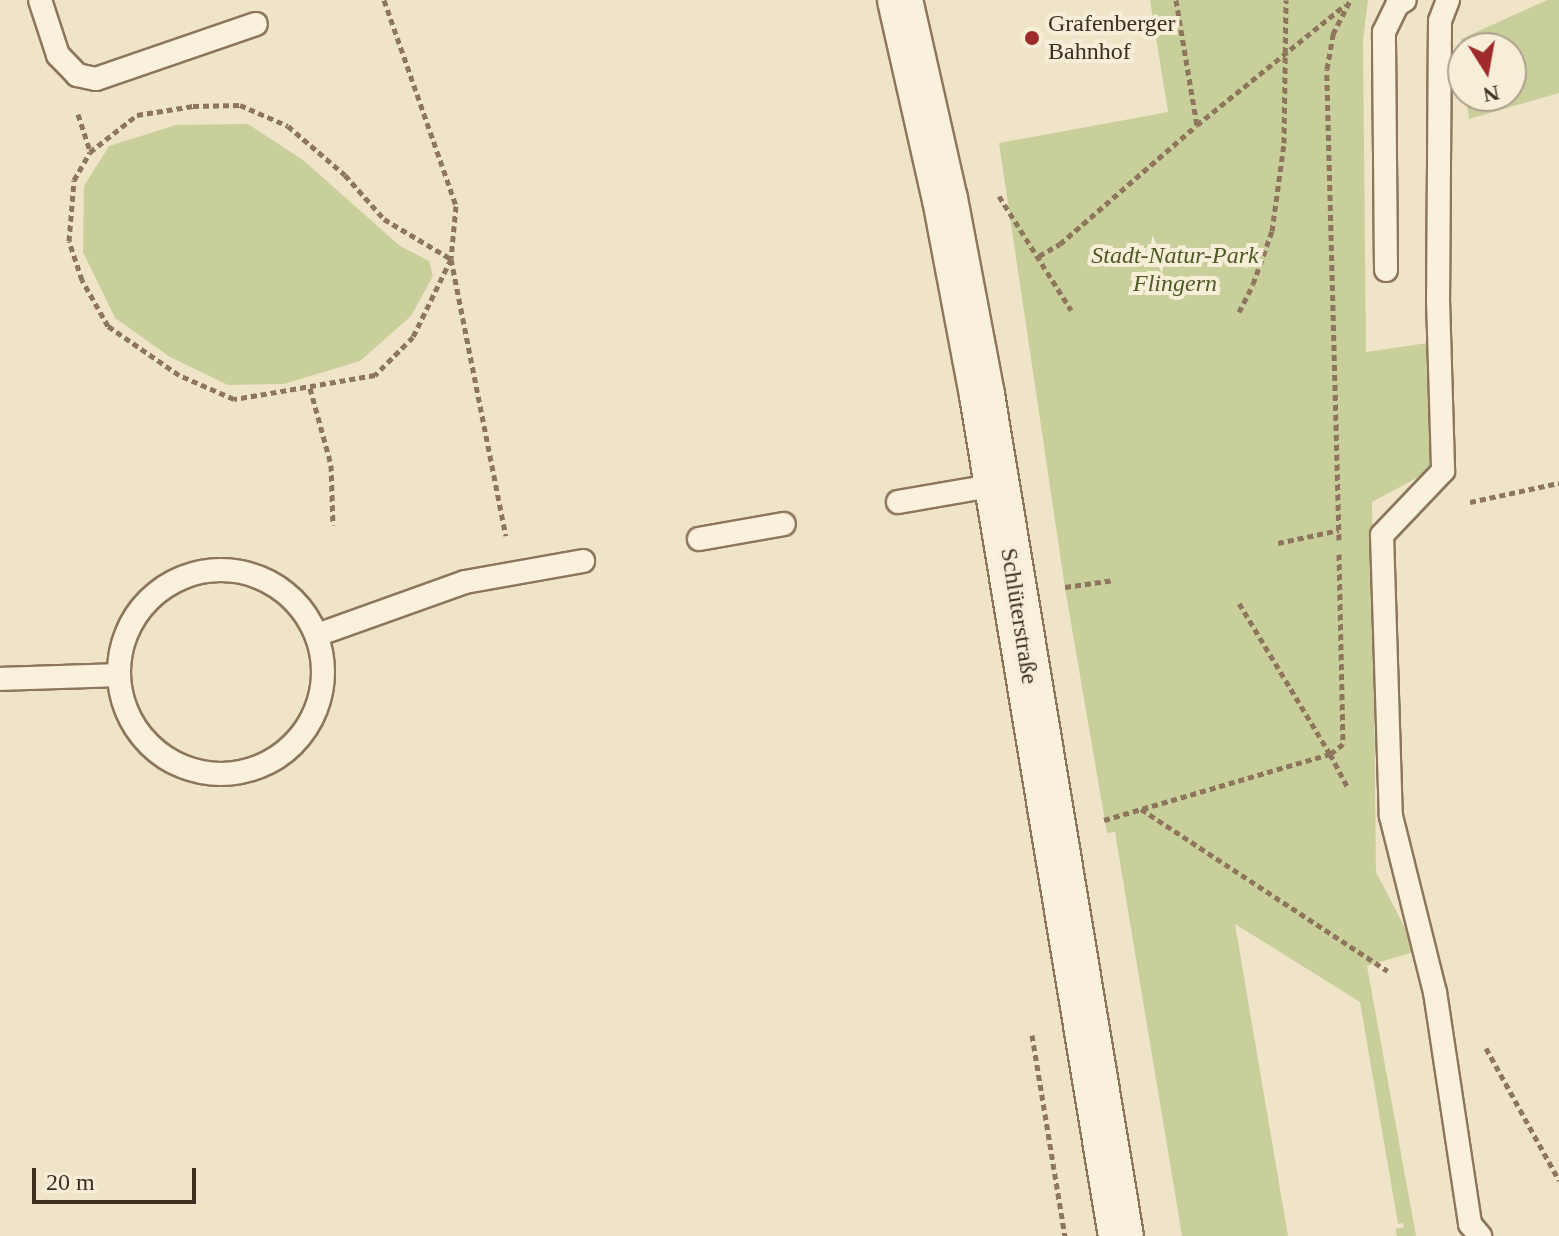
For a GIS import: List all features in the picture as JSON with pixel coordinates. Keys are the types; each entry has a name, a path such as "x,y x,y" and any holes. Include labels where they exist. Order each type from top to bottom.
{"street":[{"name":"Schlüterstraße","path":"900,0 945,199 996,485 1121,1236"}],"lane":[{"path":"40,0 58,55 77,75 96,79 256,24"},
{"path":"1386,270 1384,32 1397,5 1405,0"},
{"path":"1448,0 1440,21 1438,299 1443,471 1382,535 1391,816 1435,992 1475,1230"},
{"path":"898,502 996,485"},
{"path":"699,539 784,524"},
{"path":"317,635 465,582 583,561"},
{"path":"235,570 270,582 299,605 317,635 324,683 310,725 283,755 249,772 197,773 157,753 129,719 118,675 122,642 136,613 162,587 198,572 235,570"},
{"path":"0,679 118,675"}],"path":[{"path":"384,0 456,206 451,259 513,572"},
{"path":"1176,0 1197,125"},
{"path":"1239,312 1253,284 1272,231 1284,143 1286,0"},
{"path":"1039,256 1060,244 1197,125 1346,5"},
{"path":"240,105 288,126 345,175 384,219 451,259 413,337 375,375 234,399 179,375 108,326 82,280 69,241 74,180 90,152 137,115 193,106 240,105"},
{"path":"945,199 997,193 1071,310"},
{"path":"310,388 331,465 333,525"},
{"path":"1278,543 1338,530"},
{"path":"1054,832 1330,754 1239,603"},
{"path":"1141,809 1410,986 1435,992"}],"green space":[{"name":"Stadt-Natur-Park Flingern","path":"1150,0 1368,0 1363,41 1366,352 1434,342 1439,466 1372,502 1376,872 1417,951 1367,966 1416,1236 1397,1236 1395,1229 1404,1227 1403,1223 1398,1224 1360,1002 1235,924 1288,1236 1182,1236 1115,832 1107,833 1065,588 999,143 1168,112"},
{"path":"1547,0 1559,0 1559,93 1527,102 1527,32 1476,32"},
{"path":"1468,112 1493,112 1469,119"},
{"path":"248,124 303,160 400,246 429,261 433,276 411,316 360,361 284,384 228,385 170,357 115,318 83,252 84,186 109,146 176,125"}],"place":[{"name":"Grafenberger Bahnhof","path":"1032,38"}]}
